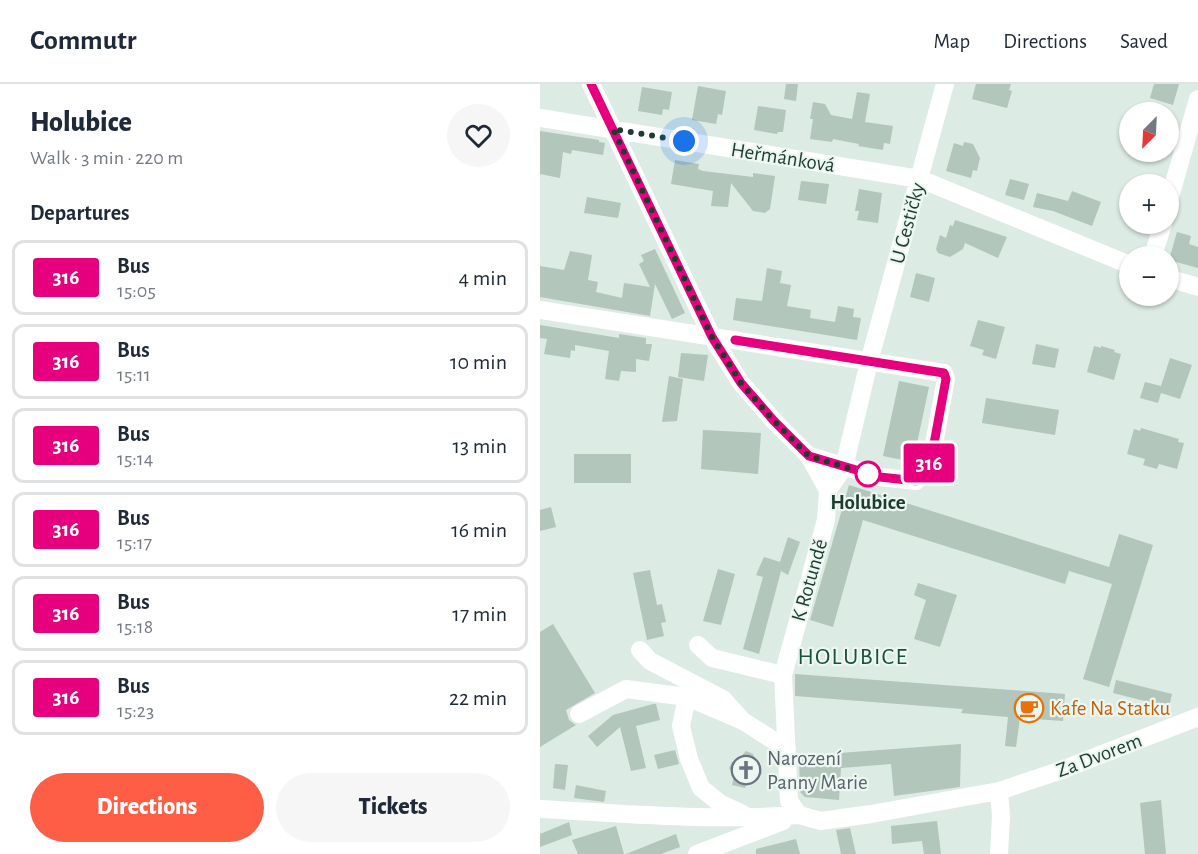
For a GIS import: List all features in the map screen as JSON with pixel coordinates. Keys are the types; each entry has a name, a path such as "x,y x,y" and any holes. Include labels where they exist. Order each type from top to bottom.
{"street":[{"path":"591,84 712,337 741,383 809,456 828,490 844,467"},
{"name":"U Cestičky","path":"844,467 869,362 945,84"},
{"path":"1179,174 1194,134 1198,99"},
{"name":"Heřmánková","path":"540,118 920,178 1119,260"},
{"path":"1179,281 1198,287"},
{"path":"540,310 944,373 946,379 931,460 916,481 880,477 809,456"},
{"name":"K Rotundě","path":"799,815 789,801 784,663 826,520 828,490"},
{"path":"698,645 712,658 783,675"},
{"path":"640,650 650,661 723,699 743,721"},
{"path":"579,714 626,689 687,697 743,721 787,749"},
{"path":"687,697 681,726 689,759 701,788 721,804 753,818"},
{"name":"Za Dvorem","path":"540,809 663,816 753,818 799,815 821,820 871,814 999,791 1059,771 1198,717"},
{"path":"999,791 1001,816 999,854"},
{"path":"697,854 799,815"}],"building":[{"path":"786,84 798,84 796,101 784,99"},
{"path":"976,84 1011,84 1009,90 1012,91 1007,108 972,99"},
{"path":"1154,84 1179,84 1174,102 1150,98"},
{"path":"698,86 726,91 722,115 718,114 716,124 692,120"},
{"path":"642,87 672,92 669,110 663,109 662,115 638,111"},
{"path":"857,92 870,94 865,122 893,126 890,144 884,143 883,150 833,139 832,142 810,139 813,102 825,104 831,115 852,119"},
{"path":"758,106 786,110 783,132 777,134 754,130"},
{"path":"540,131 599,140 605,143 603,155 572,150 571,154 563,152 560,178 540,174"},
{"path":"964,142 973,144 980,158 977,171 973,170 971,178 946,171 954,143 963,146"},
{"path":"675,160 699,164 698,169 703,171 753,177 753,173 775,176 770,209 765,213 753,211 731,183 728,207 711,206 713,191 671,184"},
{"path":"1010,179 1029,184 1024,200 1005,195"},
{"path":"801,181 829,184 826,204 798,200"},
{"path":"859,189 882,193 878,223 857,220 859,211 855,211"},
{"path":"1072,191 1101,202 1092,226 1053,211 1033,207 1037,193 1068,201"},
{"path":"587,197 621,203 618,218 584,213"},
{"path":"955,220 1007,237 998,258 965,243 963,249 950,257 938,253 936,249 940,235 946,238 950,225 953,226"},
{"path":"1176,234 1191,236 1189,244 1198,247 1198,268 1179,263 1179,246 1173,246"},
{"path":"655,249 685,313 672,319 655,284 650,316 540,297 540,266 564,270 570,251 592,255 588,280 598,282 596,292 622,298 624,283 650,287 639,264 644,261 641,255"},
{"path":"767,268 782,271 780,283 791,285 787,306 811,310 810,318 835,322 838,306 854,309 853,317 861,318 857,340 733,320 736,298 762,301"},
{"path":"916,273 935,278 929,302 910,297"},
{"path":"978,320 1005,327 996,359 982,355 984,350 970,346"},
{"path":"540,325 619,338 619,334 646,338 646,344 652,344 649,361 636,359 636,372 621,371 619,381 605,379 609,351 575,345 575,351 571,350 570,358 544,354 547,339 540,338"},
{"path":"1036,344 1059,349 1055,368 1032,364"},
{"path":"1094,346 1115,350 1114,352 1121,354 1114,380 1087,372"},
{"path":"681,353 708,355 704,381 678,377"},
{"path":"1170,358 1192,365 1180,399 1161,393 1158,403 1140,398 1145,382 1161,386"},
{"path":"669,376 683,379 677,421 662,422"},
{"path":"899,381 929,387 913,462 883,456"},
{"path":"986,398 1059,410 1055,435 982,423"},
{"path":"1141,428 1179,439 1178,442 1184,443 1177,469 1159,464 1157,469 1143,465 1145,459 1127,454 1134,429 1140,431"},
{"path":"703,430 761,433 758,474 701,469"},
{"path":"574,454 631,454 631,483 574,483"},
{"path":"849,485 1109,567 1119,534 1153,545 1109,687 1083,679 1112,584 1069,571 1065,584 863,520 833,627 810,620"},
{"path":"551,507 556,527 540,531 540,510"},
{"path":"788,537 800,542 788,575 781,571 759,654 743,649 763,577 756,575 764,557 780,562"},
{"path":"718,569 735,574 721,625 703,621"},
{"path":"650,570 657,605 662,604 666,622 661,623 664,636 647,640 633,573"},
{"path":"918,583 957,595 940,647 914,639 926,600 914,595"},
{"path":"553,624 595,693 566,710 569,720 576,725 540,747 540,632"},
{"path":"795,674 1065,694 1063,721 1020,718 1016,747 1005,746 1008,717 961,713 963,709 795,696"},
{"path":"1116,680 1172,694 1169,707 1113,693"},
{"path":"656,704 660,720 636,726 646,768 631,771 620,727 597,747 588,736 613,715"},
{"path":"961,744 960,787 894,796 891,764 841,768 839,800 805,797 800,792 799,756"},
{"path":"675,750 679,764 658,769 654,755"},
{"name":"Narození Panny Marie","path":"746,751 753,754 762,774 747,775 745,788 732,785 734,776 729,768 732,762 738,760"},
{"path":"555,764 568,765 565,790 553,788"},
{"path":"576,785 606,791 604,802 574,798"},
{"path":"1161,800 1166,854 1145,854 1140,803"},
{"path":"937,821 941,854 924,854 922,841 892,844 891,826"},
{"path":"569,822 572,835 540,847 540,834"},
{"path":"616,826 624,854 578,854 572,840"},
{"path":"850,828 856,854 841,854 836,830"},
{"path":"676,834 680,847 661,854 626,854"},
{"path":"796,839 800,854 756,854 756,849"}],"bus line":[{"name":"316","path":"591,84 712,337 741,383 774,421 809,456 880,477 916,481 931,460 946,379 944,373 735,340"}],"place":[{"name":"Holubice","path":"868,474"},
{"name":"Kafe Na Statku","path":"1029,708"},
{"name":"Narození Panny Marie","path":"746,770"}],"district":[{"name":"HOLUBICE","path":"853,656"}],"route":[{"path":"684,141 613,129 712,337 741,383 809,456 868,474"}]}
